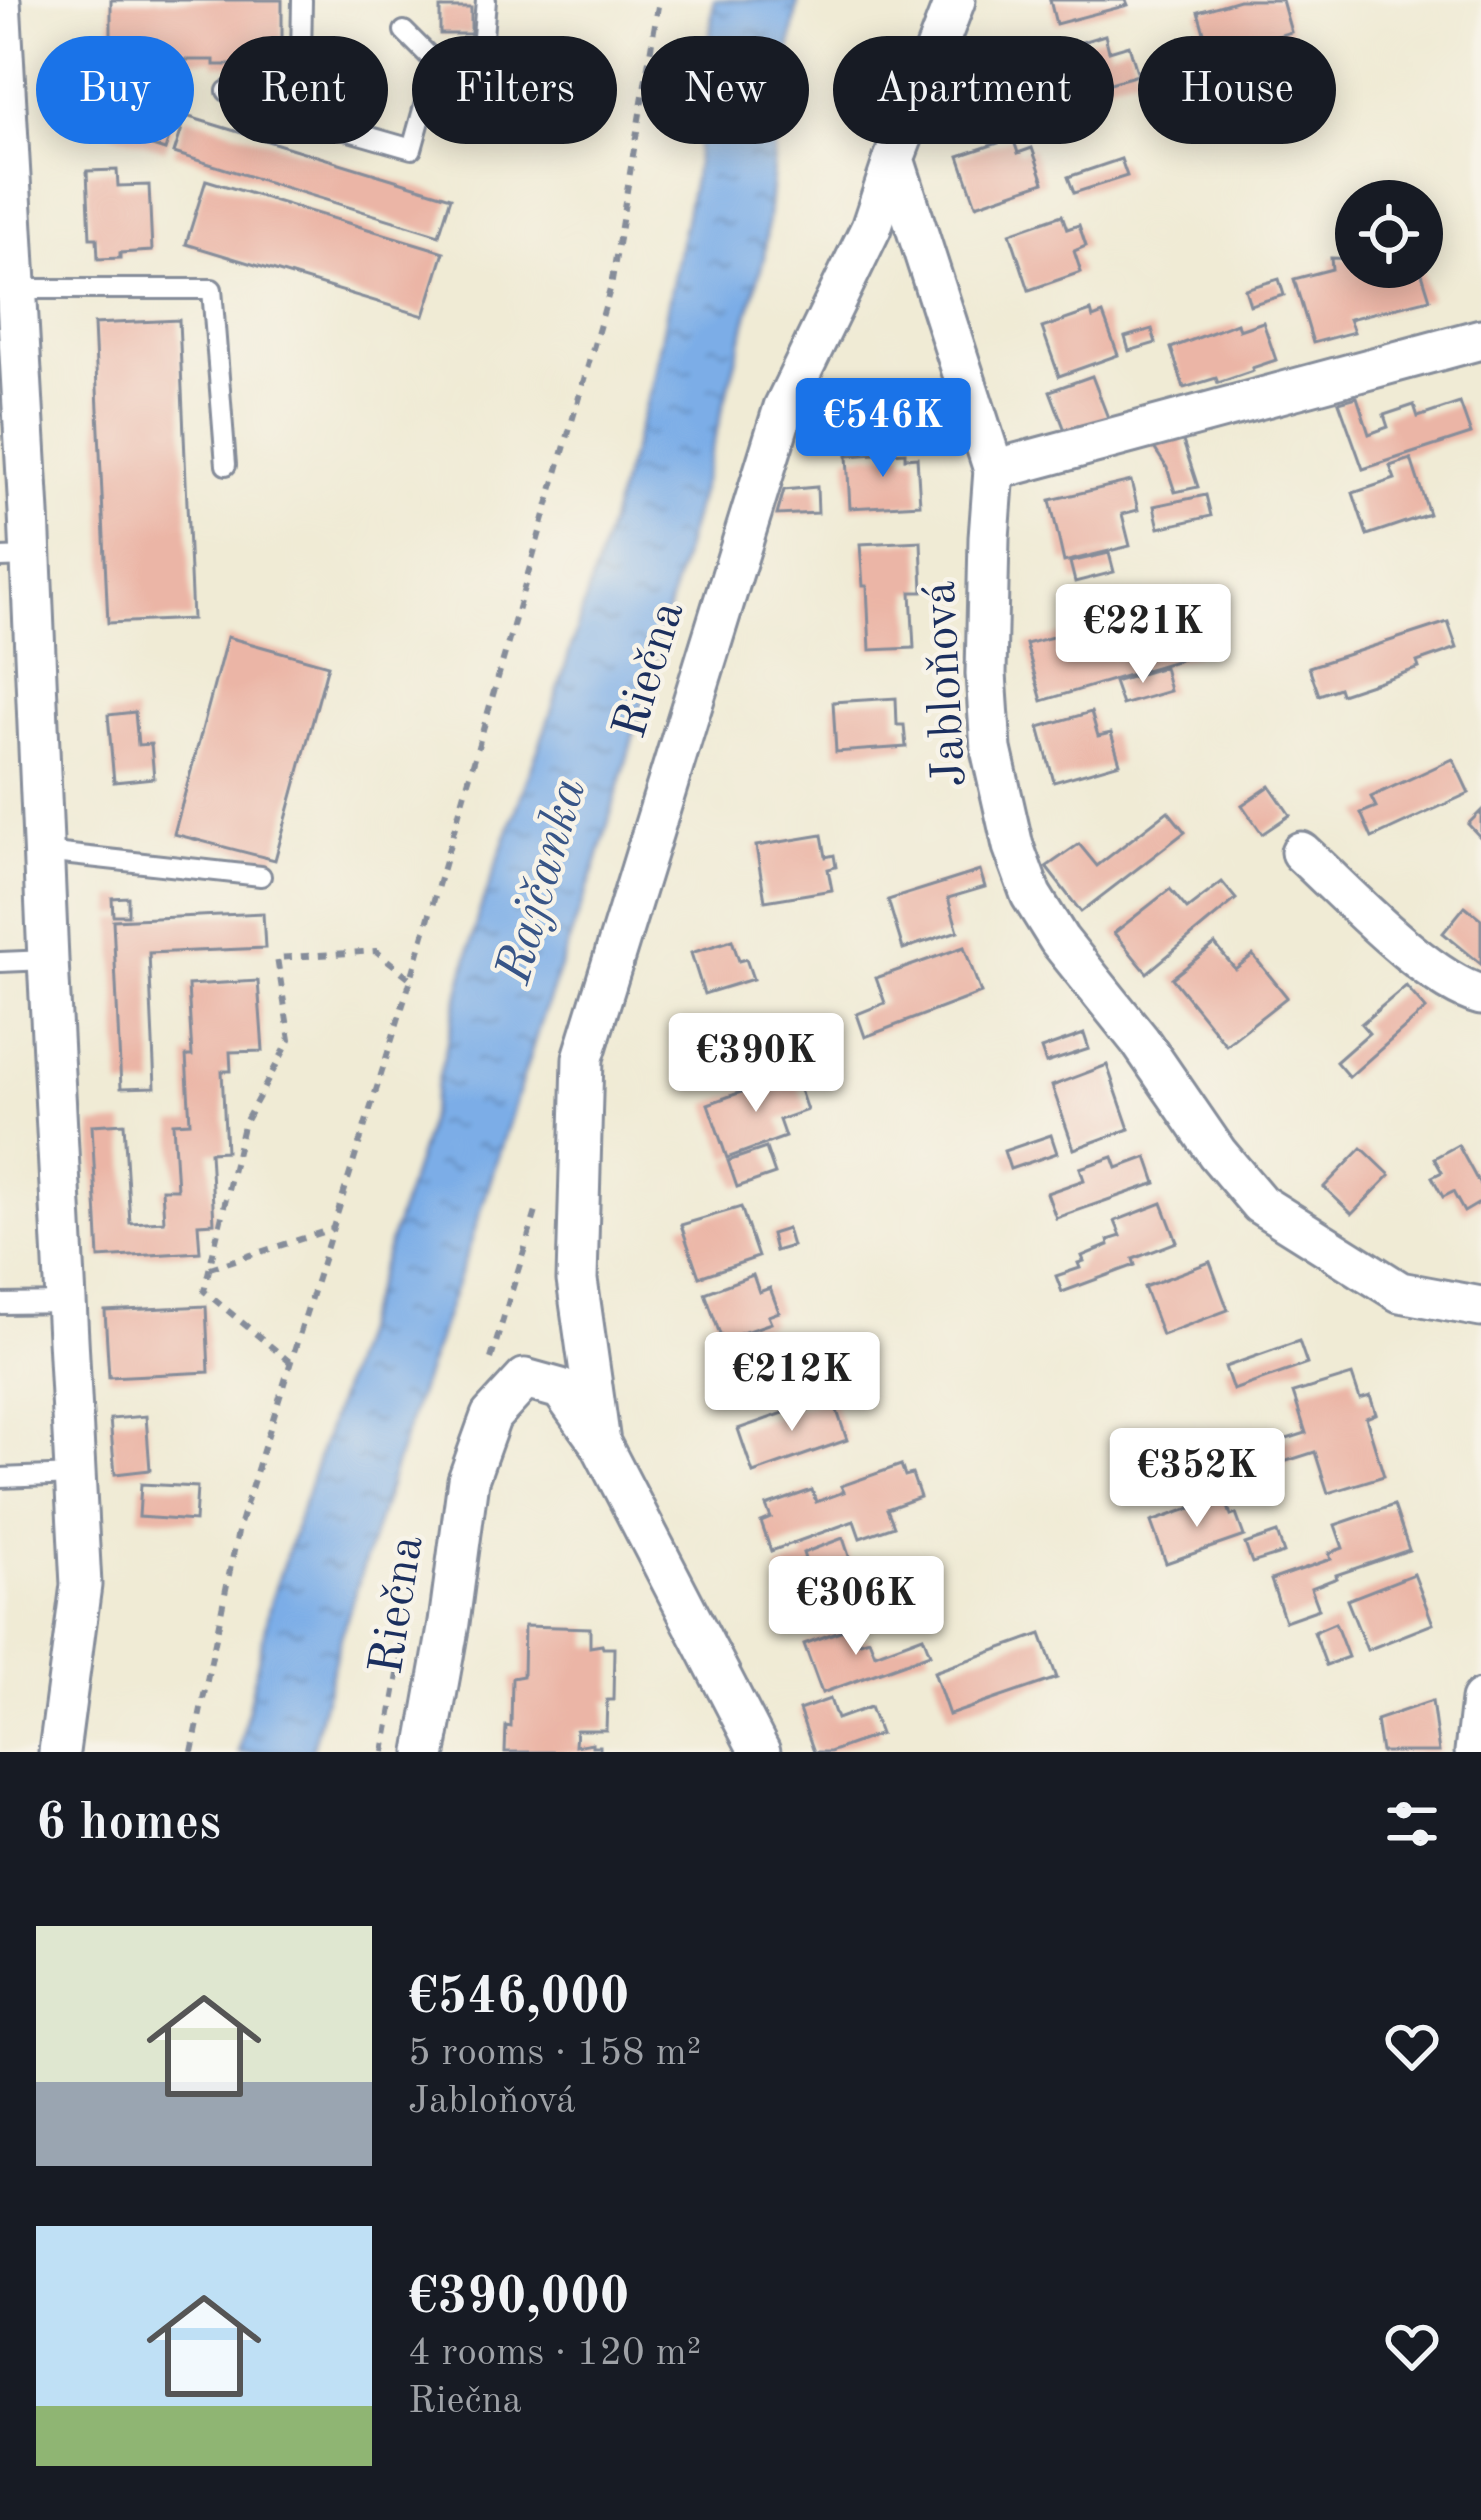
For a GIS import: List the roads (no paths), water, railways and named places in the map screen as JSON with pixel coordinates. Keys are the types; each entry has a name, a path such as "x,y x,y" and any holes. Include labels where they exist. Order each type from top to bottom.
{"street":[{"path":"894,159 955,0"},
{"path":"1,24 17,289 22,513 16,558 44,853 81,1585 59,1752"},
{"name":"Jabloňová","path":"894,159 994,470 986,674 991,749 1013,846 1031,895 1058,940 1140,1041 1217,1153 1260,1204 1400,1292 1481,1307"},
{"name":"Riečna","path":"600,1443 577,1280 584,1058 784,407 871,228 894,159"},
{"path":"994,470 1481,339"},
{"path":"1301,853 1417,958 1466,991 1481,994"},
{"name":"Riečna","path":"427,1752 468,1480 490,1416 525,1379 561,1389 600,1443 760,1752"},
{"path":"1475,1752 1481,1700"}],"lane":[{"path":"301,36 302,0"},
{"path":"483,36 486,0"},
{"path":"404,31 412,39"},
{"path":"388,142 412,149 413,144"},
{"path":"17,289 212,289 226,465"},
{"path":"44,853 261,876"},
{"path":"0,962 49,960"},
{"path":"0,1304 67,1303"},
{"path":"0,1478 75,1474"}],"water":[{"path":"714,0 798,0 792,36 710,36"},
{"name":"Rajčanka","path":"698,144 775,144 764,257 630,748 596,865 410,1418 339,1643 311,1752 239,1752 270,1604 424,1138 478,916 551,713 652,385"}]}
